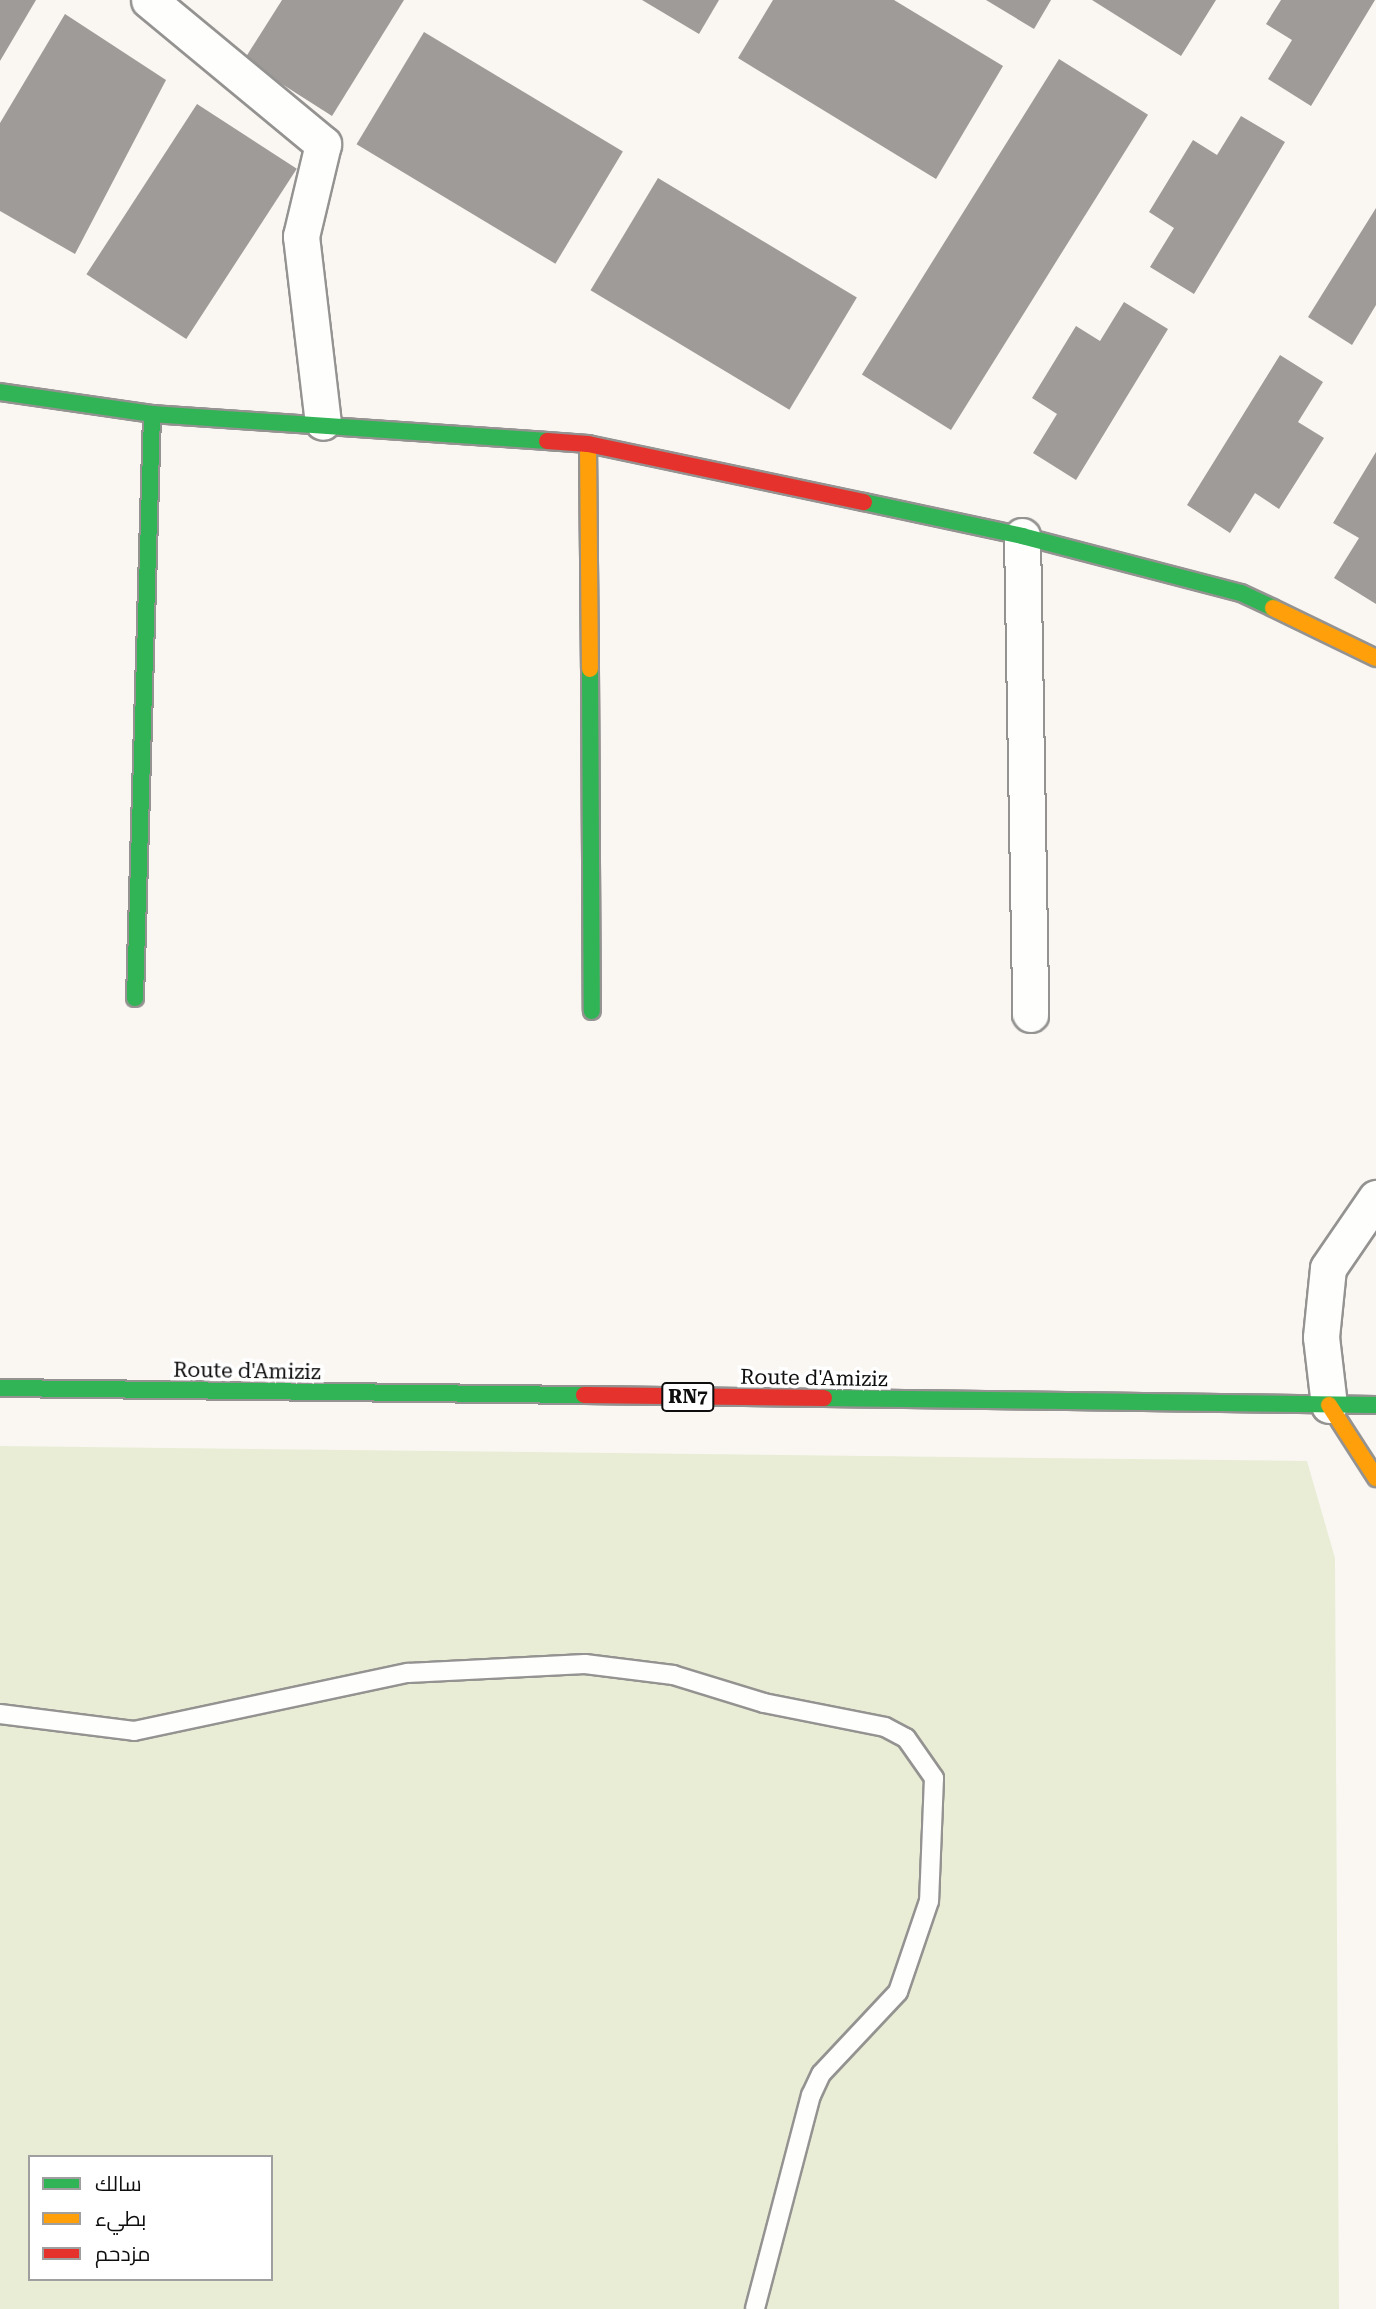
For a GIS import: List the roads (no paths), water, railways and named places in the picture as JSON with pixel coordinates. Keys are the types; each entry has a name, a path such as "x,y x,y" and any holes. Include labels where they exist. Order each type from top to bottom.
{"street":[{"path":"149,0 323,144 301,236 323,422"},
{"path":"0,392 152,414 323,422 588,444 1022,536 1241,593 1376,658"},
{"path":"135,998 152,414"},
{"path":"588,444 592,1011"},
{"path":"1022,536 1030,1014"},
{"path":"1376,1198 1328,1268 1321,1337 1329,1405 1376,1478"},
{"name":"Route d'Amiziz","path":"0,1388 1376,1405"}],"lane":[{"path":"0,1714 134,1731 408,1673 585,1664 673,1675 764,1703 886,1727 906,1738 934,1778 929,1901 898,1992 821,2074 811,2095 755,2309"}]}
